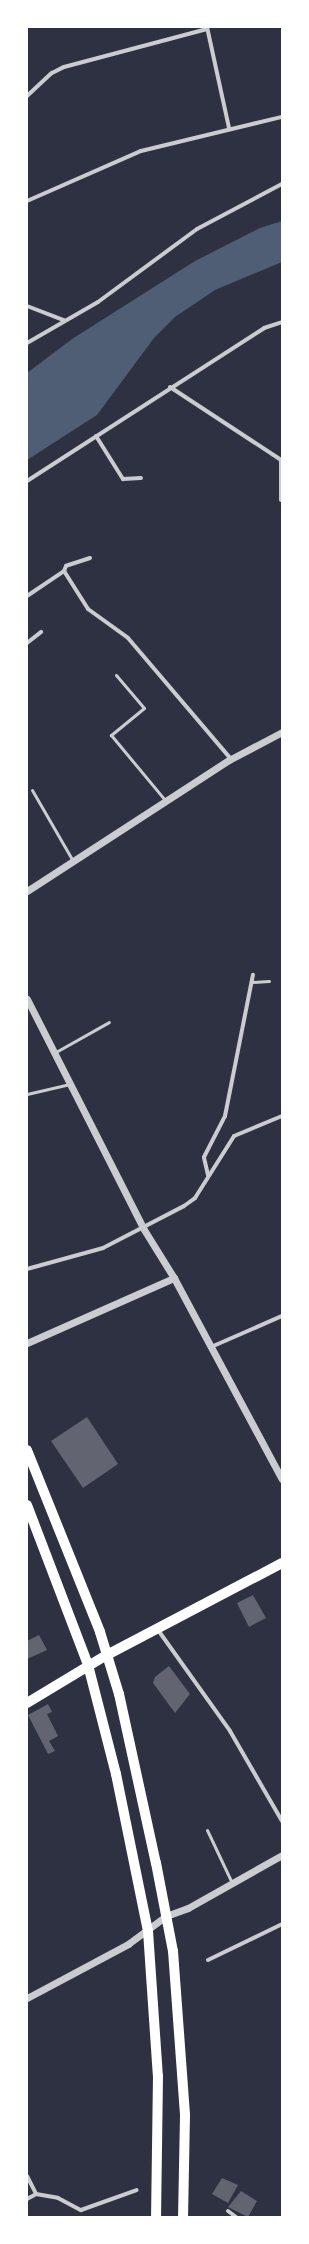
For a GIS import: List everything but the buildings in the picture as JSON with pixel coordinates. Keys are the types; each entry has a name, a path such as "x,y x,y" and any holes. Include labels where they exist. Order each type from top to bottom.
{"main road":[{"path":"27,1450 65,1541 119,1694 166,1916 173,1951 185,2115 183,2217"},
{"path":"27,1505 88,1665 116,1774 148,1931 158,2076 156,2217"},
{"path":"27,1703 88,1665 158,1630 282,1563"}],"street":[{"path":"27,96 52,73 64,68 207,28 228,128"},
{"path":"27,201 141,151 228,128 282,117"},
{"path":"27,343 64,320 98,302 197,229 282,184"},
{"path":"27,306 64,320"},
{"path":"27,481 170,387 264,328 282,322"},
{"path":"170,387 281,460 281,500"},
{"path":"96,436 123,479 141,478"},
{"path":"27,596 64,571 66,566 90,558"},
{"path":"64,571 88,609 128,638 231,760"},
{"path":"27,643 41,632"},
{"path":"27,891 231,760 282,732"},
{"path":"208,1176 204,1157 225,1116 253,975"},
{"path":"27,999 143,1228 174,1278 282,1479"},
{"path":"27,1270 103,1248 143,1228 195,1198 234,1136 282,1116"},
{"path":"27,1343 174,1278"},
{"path":"211,1347 282,1316"},
{"path":"158,1630 230,1731 282,1821"},
{"path":"27,1998 148,1931 166,1916 184,1910 282,1855"},
{"path":"208,1960 282,1924"},
{"path":"27,2176 36,2194"},
{"path":"27,2199 36,2194 58,2198 81,2210 137,2190"},
{"path":"228,2211 236,2217"}],"lane":[{"path":"116,675 144,708 111,735 166,802"},
{"path":"32,790 73,862"},
{"path":"252,982 269,981"},
{"path":"54,1053 109,1022"},
{"path":"27,1094 70,1084"},
{"path":"207,1830 232,1884"}],"water":[{"path":"282,221 282,262 215,290 175,317 154,338 97,415 27,460 27,373 72,339 195,261 260,228"}]}
